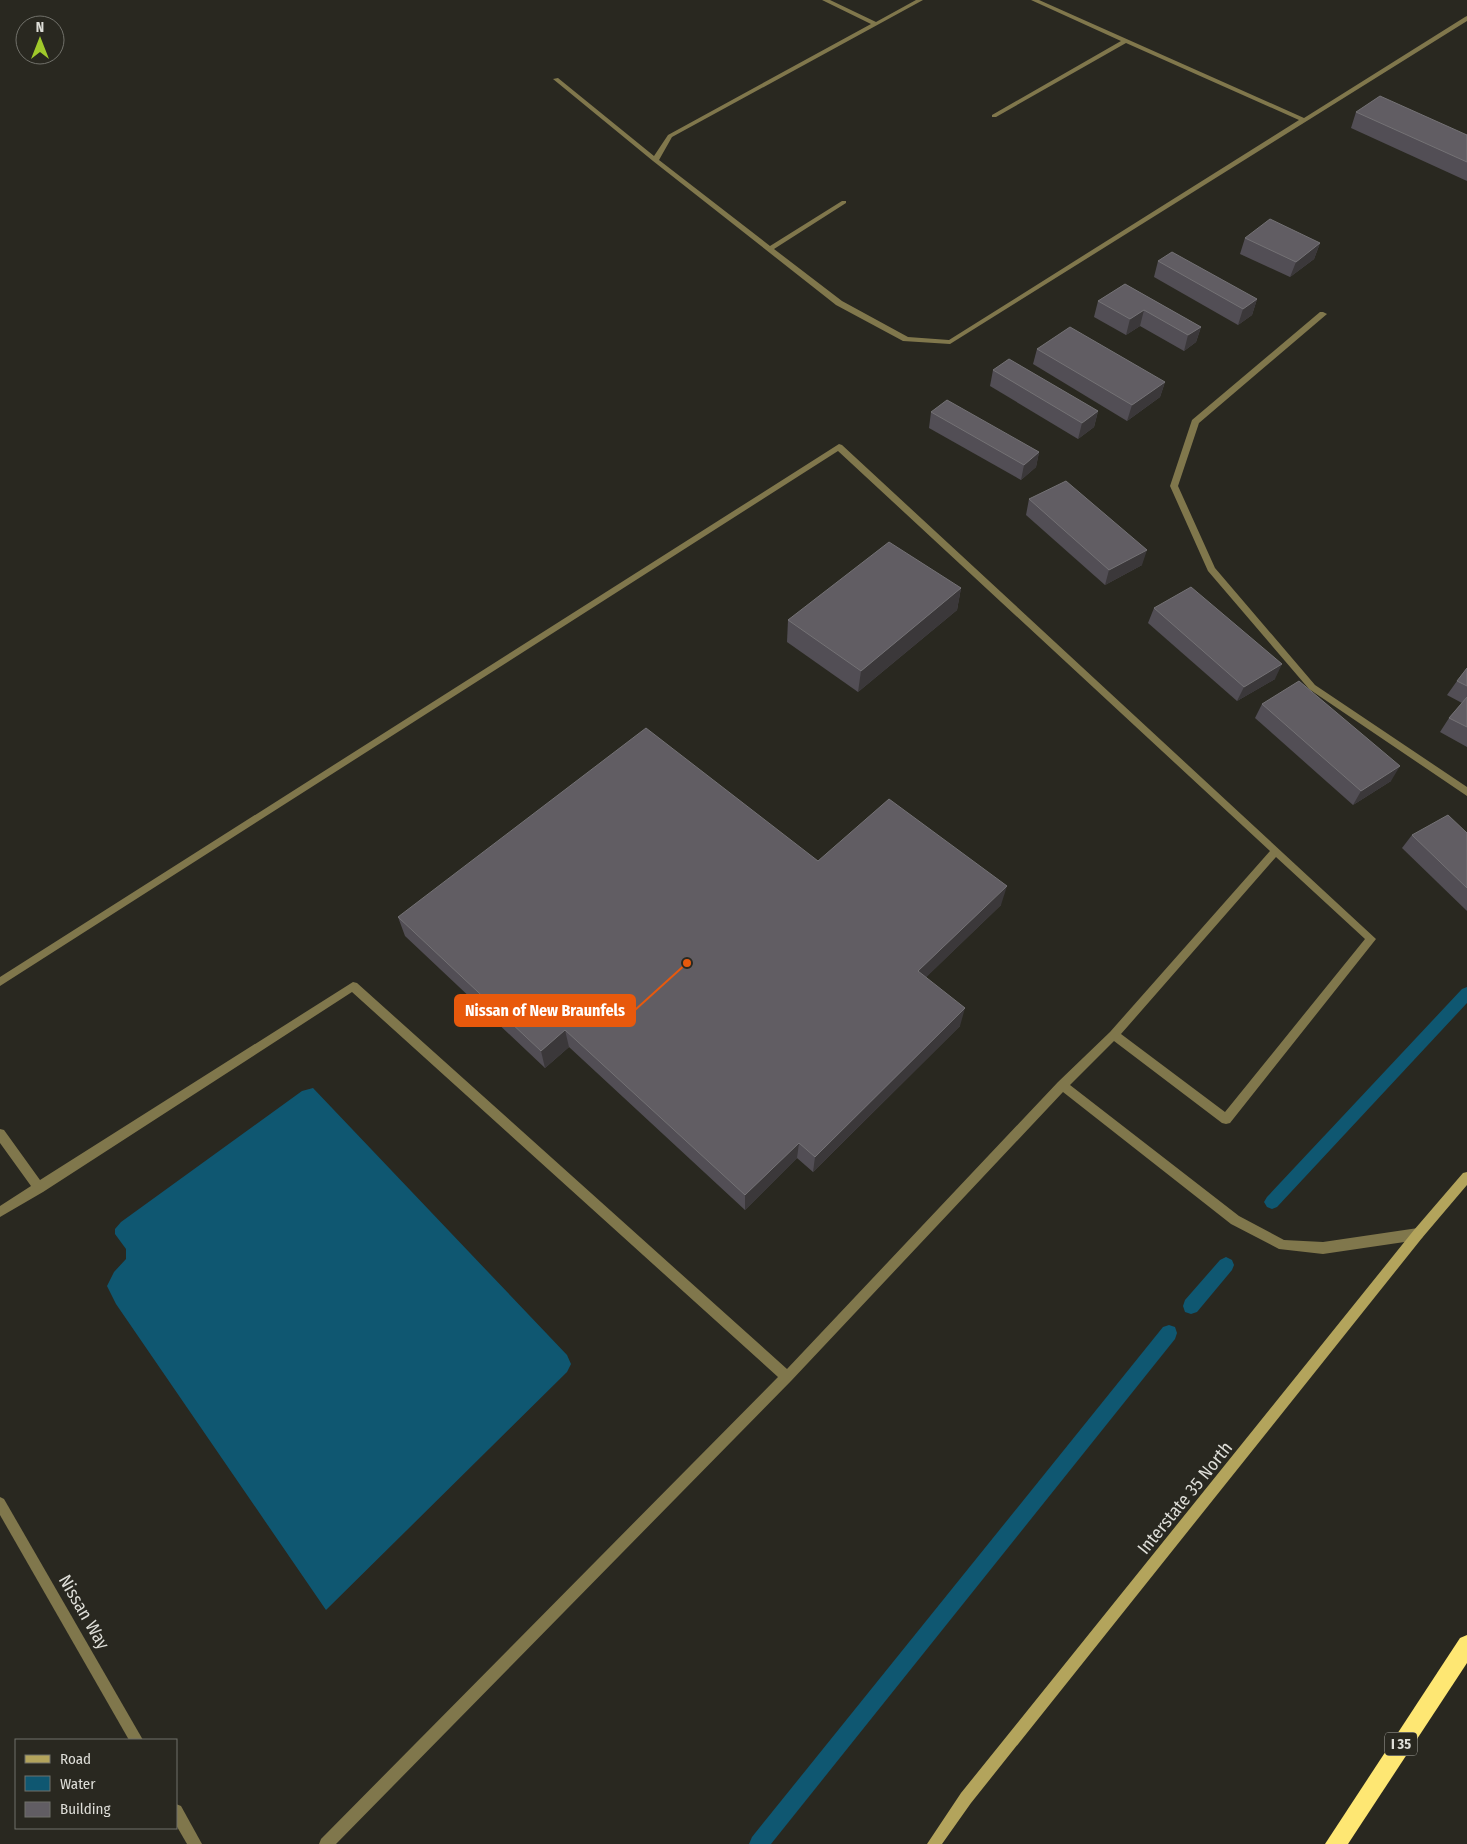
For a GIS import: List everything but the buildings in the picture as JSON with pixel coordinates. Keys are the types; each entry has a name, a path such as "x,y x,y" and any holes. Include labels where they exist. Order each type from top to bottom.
{"highway":[{"name":"I 35","path":"1336,1844 1467,1645"}],"main road":[{"name":"Interstate 35 North","path":"934,1844 966,1798 1418,1234 1467,1177"}],"street":[{"path":"825,0 876,24"},
{"path":"655,160 670,136 920,0"},
{"path":"1034,0 1304,120"},
{"path":"556,79 655,160 839,303 906,339 950,342 1467,18"},
{"path":"994,116 1126,41"},
{"path":"769,249 844,202"},
{"path":"1323,314 1195,422 1174,486 1211,568 1312,687 1467,792"},
{"path":"0,982 840,447 1371,939 1226,1119 1114,1035"},
{"path":"326,1844 787,1377 1062,1085 1114,1035 1276,851"},
{"path":"0,1212 352,986 787,1377"},
{"path":"1062,1085 1235,1220 1283,1244 1323,1248 1418,1234"},
{"path":"0,1134 39,1188"},
{"name":"Nissan Way","path":"0,1503 135,1739"},
{"path":"178,1814 195,1844"}],"water":[{"path":"313,1088 567,1355 571,1364 567,1372 326,1610 116,1304 107,1286 114,1272 126,1259 126,1249 115,1234 115,1229 121,1222 302,1091"}],"waterway":[{"path":"1272,1202 1467,993"},
{"path":"1191,1306 1226,1265"},
{"path":"759,1844 1169,1333"}],"place":[{"name":"Nissan of New Braunfels","path":"687,963"}]}
